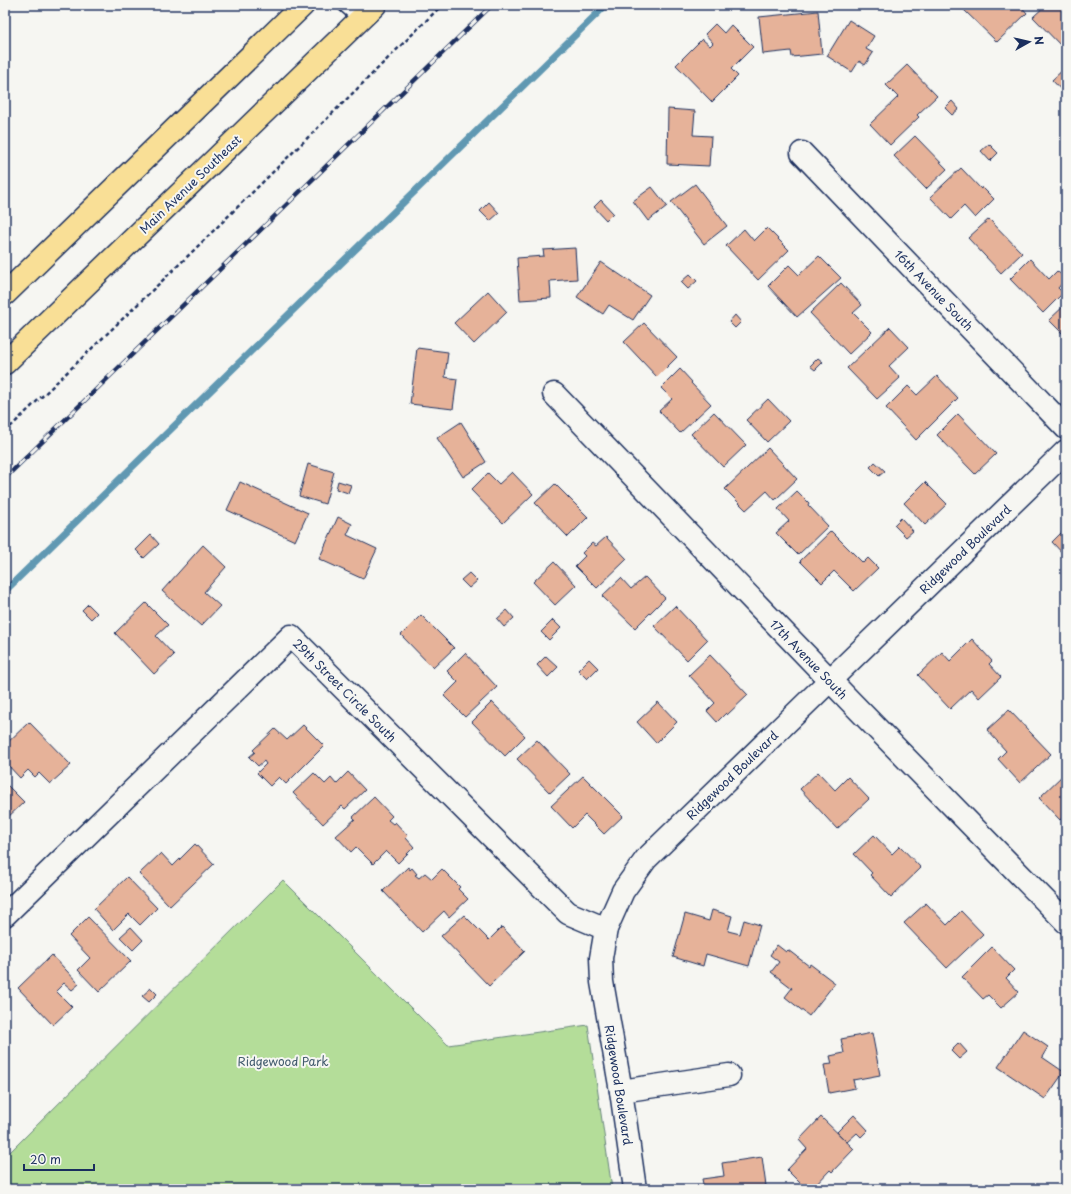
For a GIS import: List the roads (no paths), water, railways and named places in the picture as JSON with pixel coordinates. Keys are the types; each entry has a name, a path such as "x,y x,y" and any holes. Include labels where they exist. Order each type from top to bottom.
{"main road":[{"path":"5,294 303,5"},
{"name":"Main Avenue Southeast","path":"5,363 368,12"}],"street":[{"name":"16th Avenue South","path":"802,153 1066,428"},
{"name":"17th Avenue South","path":"554,394 830,681 1066,922"},
{"name":"Ridgewood Boulevard","path":"635,1189 621,1091 602,982 601,958 606,929 622,891 646,859 1066,451"},
{"name":"29th Street Circle South","path":"5,915 291,636 568,914 606,929"},
{"path":"621,1091 729,1075"}],"lane":[{"path":"343,5 368,12"}],"waterway":[{"path":"5,591 606,5"}],"railway":[{"path":"5,478 492,5"}],"park label":[{"name":"Ridgewood Park","path":"283,1061"}]}
